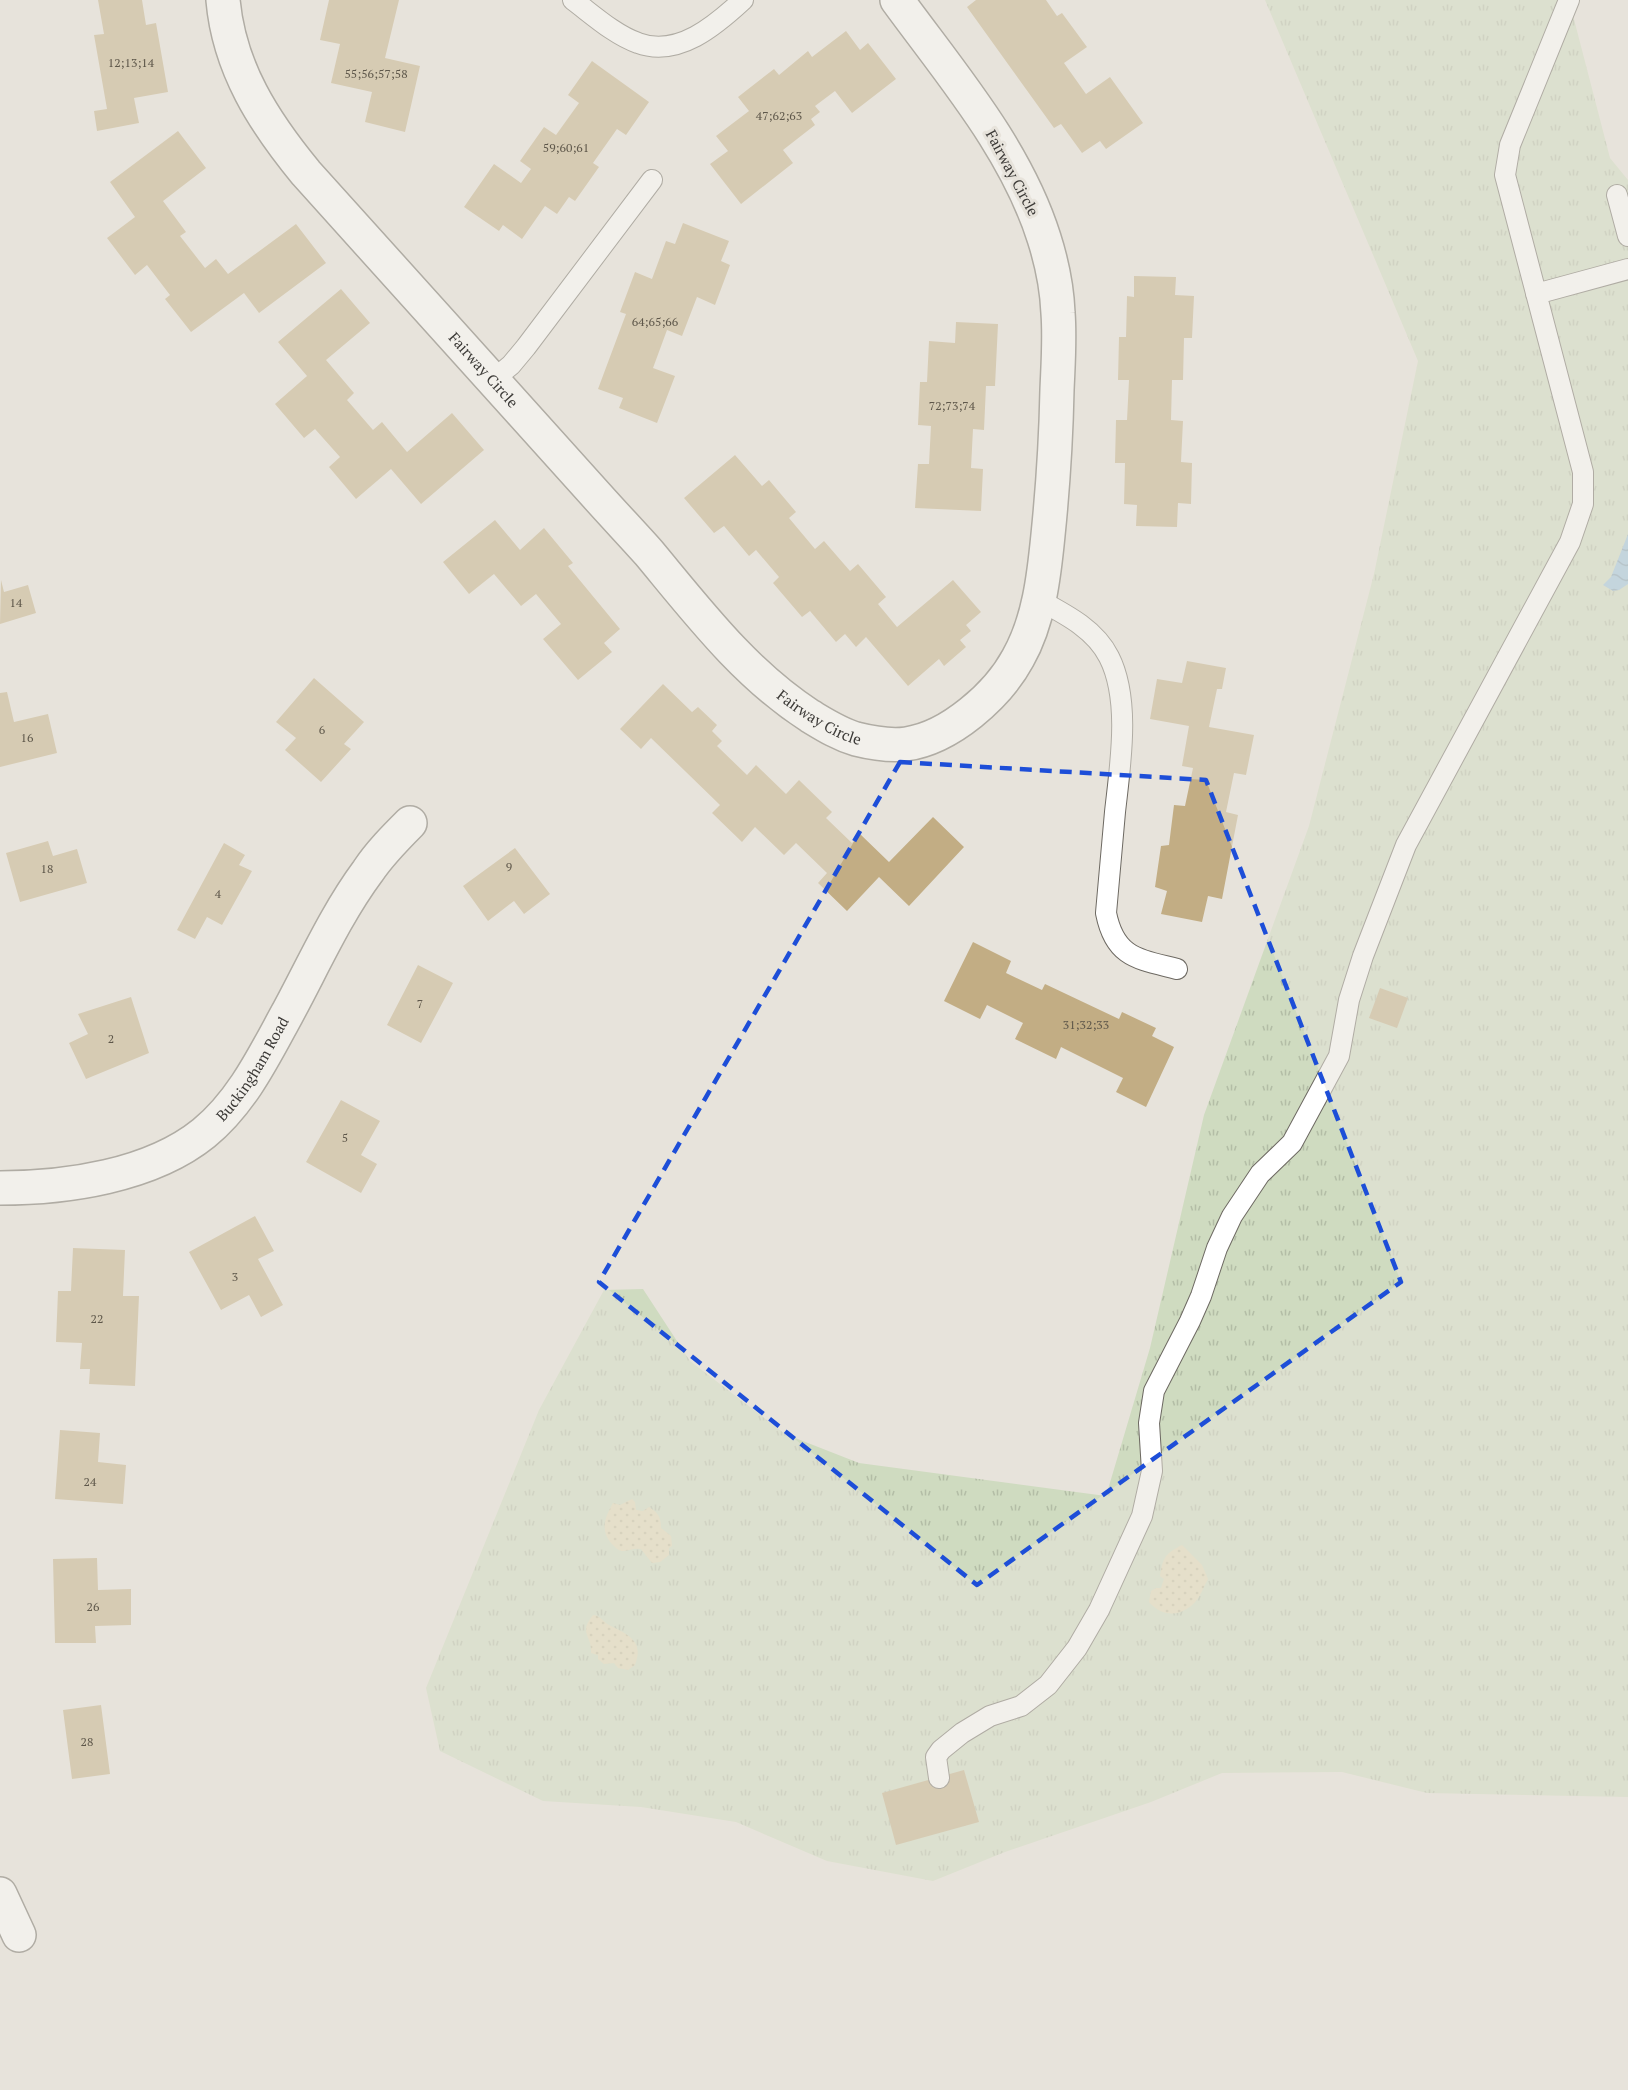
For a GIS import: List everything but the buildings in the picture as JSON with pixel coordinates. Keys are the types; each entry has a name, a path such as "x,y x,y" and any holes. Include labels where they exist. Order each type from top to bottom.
{"street":[{"name":"Fairway Circle","path":"223,0 228,35 251,95 268,123 306,174 645,550 719,637 774,689 829,727 853,738 882,744 908,744 935,735 961,721 983,702 1003,680 1018,658 1030,631 1039,600 1052,501 1059,315 1054,274 1043,235 1028,196 981,116 897,0"},
{"name":"Buckingham Road","path":"0,1188 62,1184 111,1175 145,1165 177,1151 204,1132 231,1105 254,1074 348,900 385,849 410,823"},
{"path":"0,1894 19,1935"}],"lane":[{"path":"573,0 619,33 638,43 657,48 677,44 700,35 719,22 743,0"},
{"path":"939,1778 936,1757 941,1750 962,1733 990,1716 1021,1706 1048,1684 1077,1648 1099,1610 1142,1516 1152,1471 1149,1423 1154,1391 1197,1305 1216,1248 1260,1174 1292,1143 1339,1056 1349,1000 1363,956 1406,845 1570,542 1583,504 1583,472 1505,175 1510,145 1569,0"},
{"path":"493,380 511,365 652,180"},
{"path":"1617,195 1628,236"},
{"path":"1536,294 1628,269"},
{"path":"1039,600 1067,615 1092,634 1109,656 1118,681 1121,758 1106,913 1109,930 1121,948 1135,958 1177,969"}],"highlighted area":[{"path":"900,762 1206,780 1401,1282 977,1585 599,1282"}],"green space":[{"path":"1265,0 1569,0 1610,158 1628,180 1628,1797 1427,1793 1342,1772 1222,1773 1151,1802 1005,1852 933,1881 827,1861 736,1822 641,1807 543,1801 440,1751 426,1688 539,1410 604,1290 643,1289 690,1361 785,1434 859,1463 1106,1496 1150,1348 1204,1115 1309,826 1374,574 1418,361"}],"sand":[{"path":"632,1499 636,1510 643,1511 649,1507 655,1511 660,1518 661,1528 671,1536 672,1546 669,1548 669,1555 660,1562 652,1563 641,1549 619,1550 608,1538 605,1523 613,1503 620,1505"},
{"path":"1182,1545 1202,1565 1208,1579 1198,1599 1191,1606 1179,1613 1166,1613 1149,1602 1151,1591 1161,1588 1164,1579 1160,1576 1162,1564 1172,1551"},
{"path":"593,1615 633,1640 638,1650 635,1665 628,1670 618,1668 614,1663 604,1664 598,1659 598,1655 591,1653 586,1626"}],"water":[{"path":"1628,534 1628,584 1613,591 1603,585 1611,577"}]}
